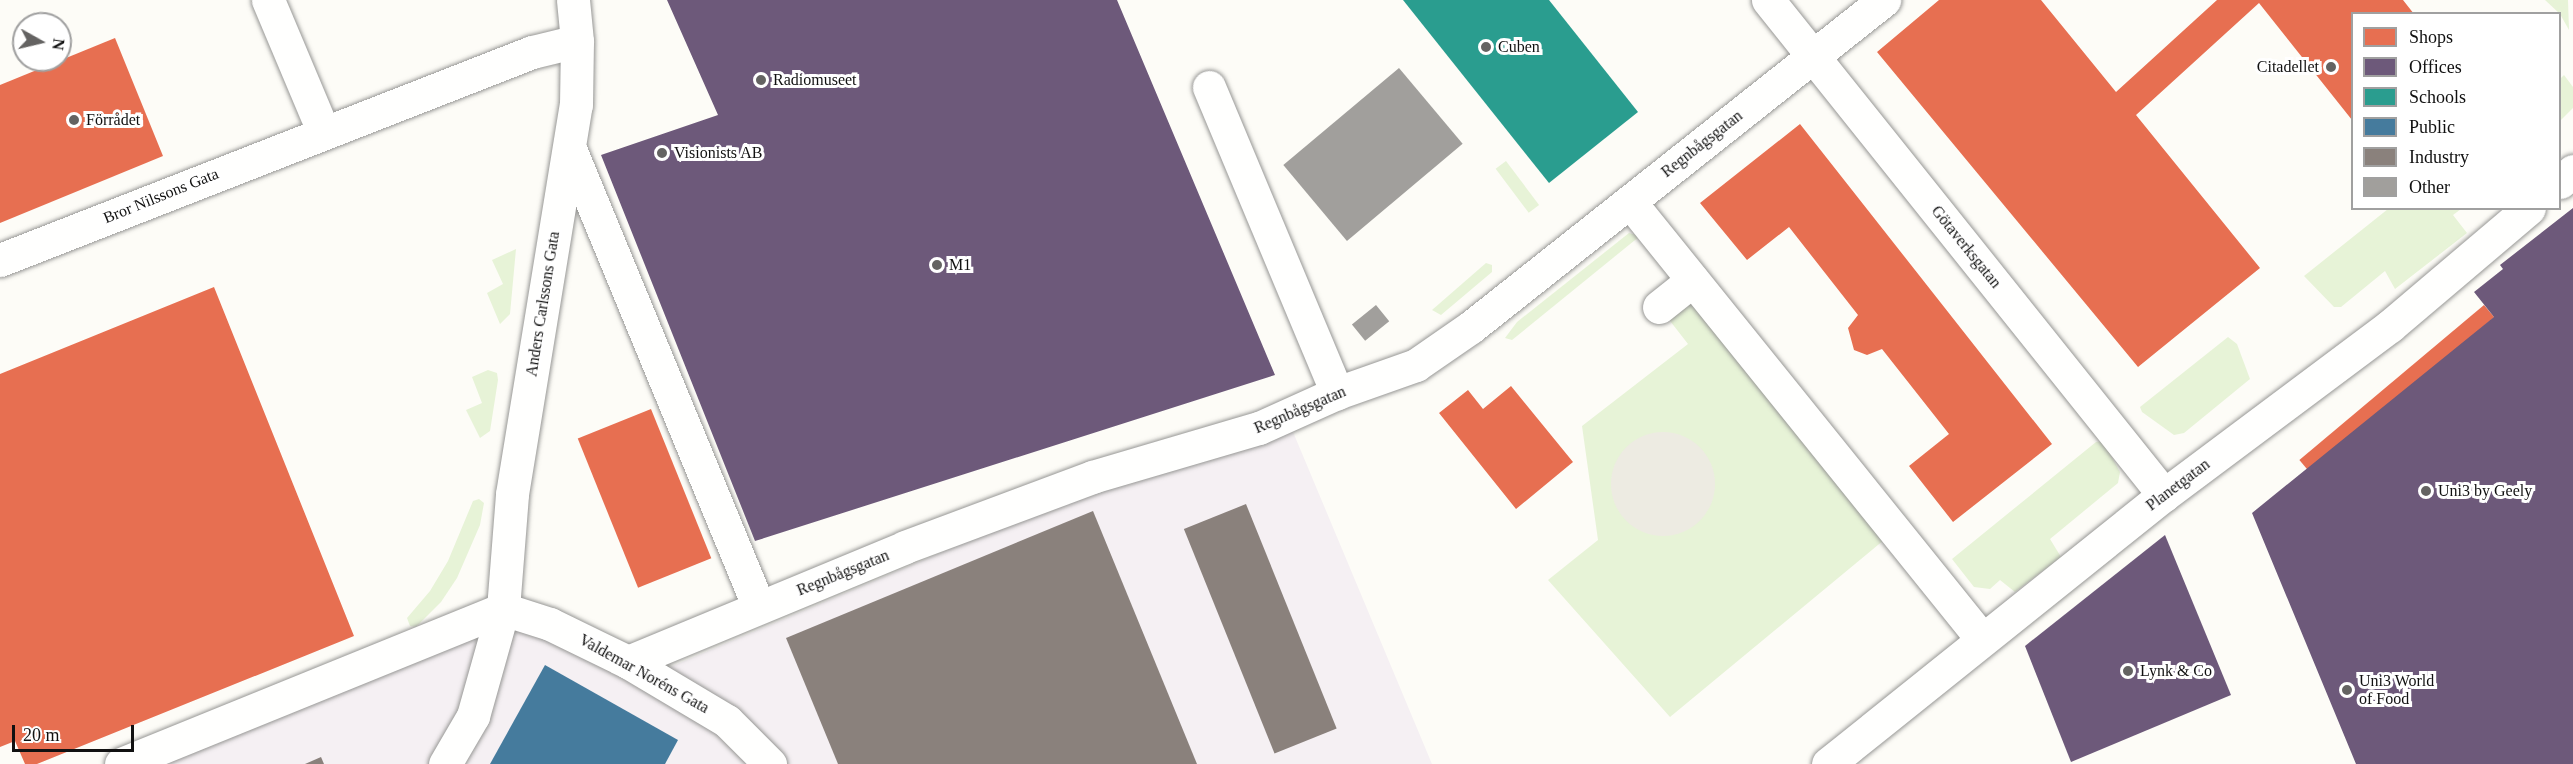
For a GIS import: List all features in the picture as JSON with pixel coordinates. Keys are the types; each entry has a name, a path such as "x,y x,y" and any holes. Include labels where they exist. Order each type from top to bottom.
{"street":[{"path":"268,0 324,134"},
{"name":"Anders Carlssons Gata","path":"445,764 473,716 503,609 512,494 576,105 577,41 573,0"},
{"name":"Götaverksgatan","path":"1768,0 2164,495"},
{"name":"Regnbågsgatan","path":"628,662 1092,477 1259,428 1337,393 1416,364 1471,327 1884,0"},
{"name":"Bror Nilssons Gata","path":"0,260 532,52 577,41"},
{"path":"1209,87 1337,393"},
{"path":"570,149 759,608"},
{"path":"2561,180 2573,171"},
{"path":"1630,202 1982,639"},
{"name":"Planetgatan","path":"1828,764 2164,495 2390,326 2527,210"},
{"path":"1659,307 1693,280"},
{"path":"121,764 503,609"},
{"name":"Valdemar Noréns Gata","path":"503,609 550,624 628,662 727,721 770,764"}],"shaded area":[{"path":"1283,408 1432,764 121,764 522,603 670,667"},
{"path":"1663,432 1683,436 1700,447 1711,464 1715,484 1711,504 1700,521 1683,532 1663,536 1643,532 1626,521 1615,504 1611,484 1615,464 1626,447 1643,436"}],"green space":[{"path":"2545,0 2568,0 2569,30 2561,12 2558,12"},
{"path":"2564,75 2573,87 2573,108 2561,120 2561,78"},
{"path":"1506,161 1539,205 1529,213 1496,169"},
{"path":"2387,210 2460,210 2453,215 2467,233 2395,289 2385,271 2341,307 2334,307 2304,276"},
{"path":"1629,233 1640,236 1512,340 1505,338 1517,322"},
{"path":"516,249 510,314 500,324 487,293 503,284 492,260"},
{"path":"1486,263 1492,265 1492,272 1441,315 1432,310"},
{"path":"1696,294 1884,540 1670,717 1548,580 1598,540 1582,426 1688,344 1667,317"},
{"path":"2228,337 2237,344 2250,379 2184,433 2174,435 2142,412 2140,407"},
{"path":"488,370 497,373 498,380 490,431 480,438 466,410 482,403 472,377"},
{"path":"2103,441 2120,472 2118,483 2050,539 2061,557 2015,592 2000,580 1990,589 1974,587 1952,559 2096,442"},
{"path":"479,499 484,503 480,525 457,578 441,602 416,627 410,626 407,618 430,591 448,561 473,501"}],"building: Shops":[{"path":"1939,0 2041,0 2116,92 2217,0 2403,0 2412,12 2351,12 2351,119 2259,3 2136,115 2260,268 2138,367 1877,52"},
{"name":"Förrådet","path":"115,38 163,156 0,223 0,85 32,72 72,72 72,56"},
{"path":"1800,124 2052,444 1953,522 1909,466 1949,434 1882,349 1867,355 1854,350 1848,328 1858,315 1789,227 1747,260 1700,203"},
{"path":"214,287 354,636 37,764 25,764 15,741 0,747 0,374"},
{"path":"2484,305 2494,317 2310,472 2299,460"},
{"path":"1511,386 1573,462 1516,509 1439,413 1468,390 1483,409"},
{"path":"651,409 711,558 638,588 578,439"}],"building: Offices":[{"name":"M1","path":"667,0 1117,0 1275,375 755,541 601,155 718,115"},
{"name":"Uni3 by Geely","path":"2573,208 2573,764 2356,764 2252,513 2494,317 2474,292 2503,269 2500,265"},
{"name":"Lynk & Co","path":"2165,535 2231,695 2071,762 2025,646"}],"building: Schools":[{"path":"1403,0 1549,0 1638,112 1549,183"}],"building: Public":[{"path":"545,665 678,740 665,764 490,764"}],"building: Industry":[{"path":"1246,504 1337,728 1275,753 1184,529"},
{"path":"1093,511 1197,764 838,764 786,638"},
{"path":"321,757 324,764 305,764"}],"building: Other":[{"path":"1399,68 1463,144 1347,241 1283,165"},
{"path":"1376,305 1389,321 1365,341 1352,325"}],"place":[{"name":"Cuben","path":"1486,47"},
{"name":"Citadellet","path":"2331,67"},
{"name":"Radiomuseet","path":"761,80"},
{"name":"Förrådet","path":"74,120"},
{"name":"Visionists AB","path":"662,153"},
{"name":"M1","path":"937,265"},
{"name":"Uni3 by Geely","path":"2426,491"},
{"name":"Lynk & Co","path":"2128,671"},
{"name":"Uni3 World of Food","path":"2347,690"}]}
